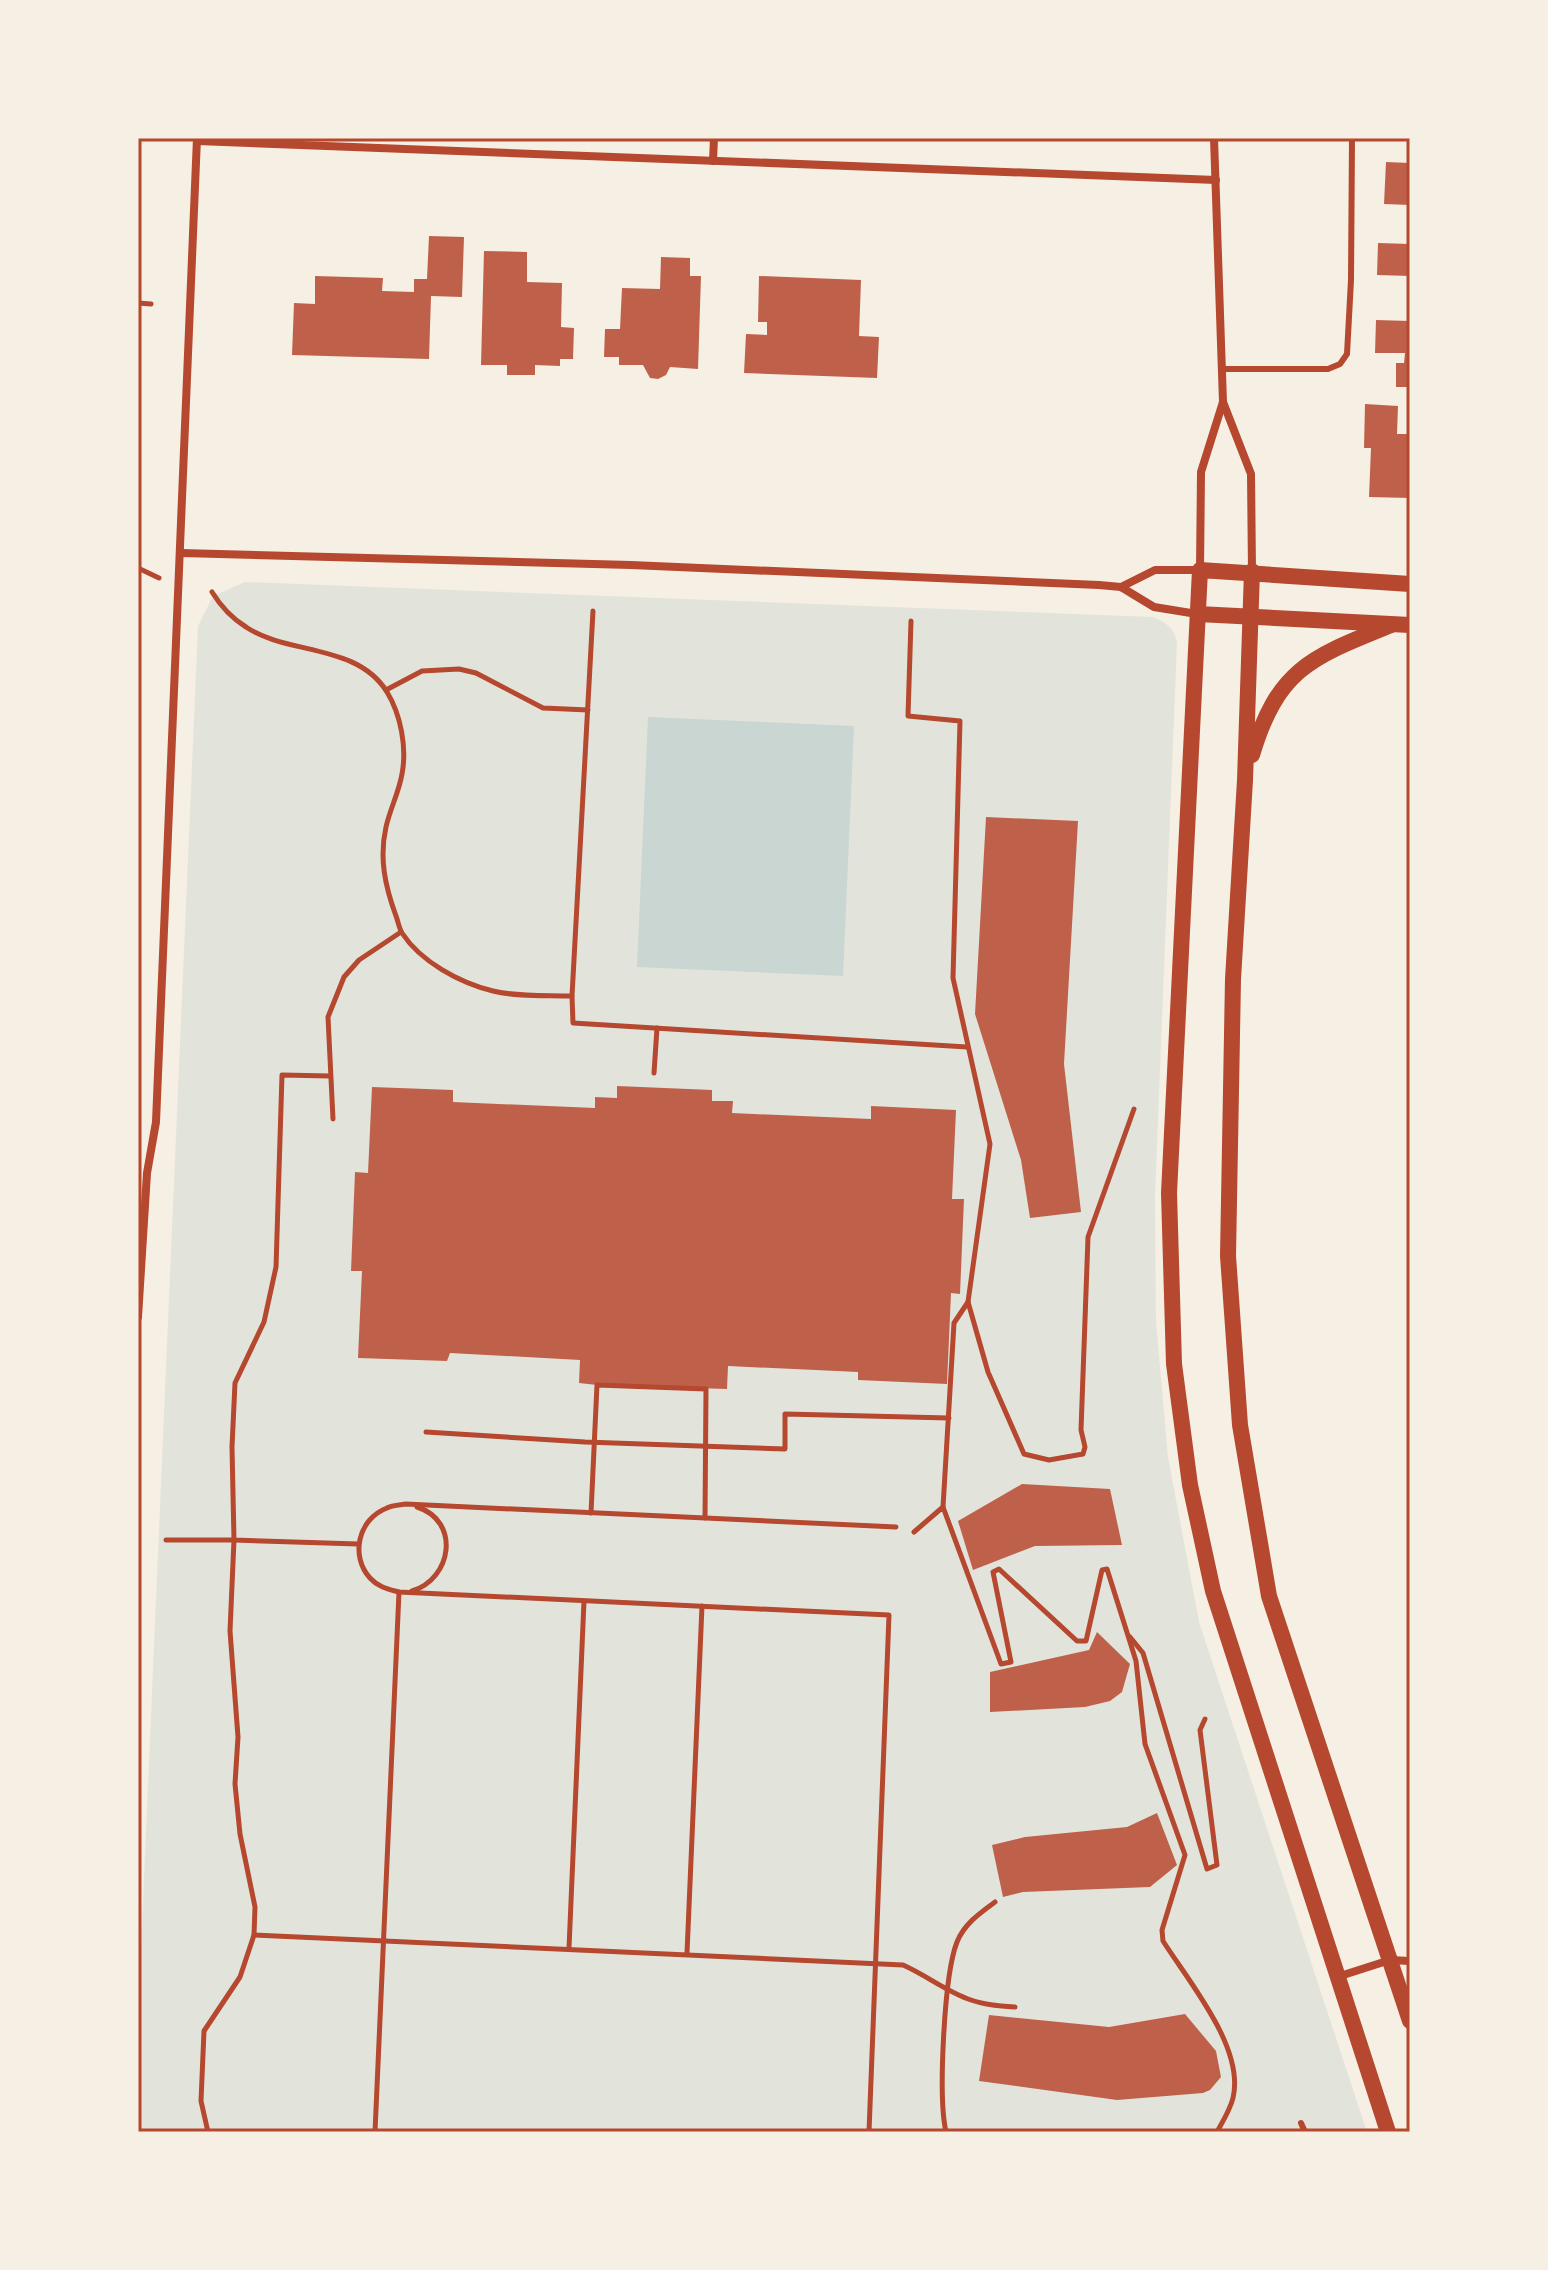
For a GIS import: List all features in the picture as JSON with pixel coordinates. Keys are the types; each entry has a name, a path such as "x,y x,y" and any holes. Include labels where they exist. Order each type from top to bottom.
{"main road":[{"path":"1388,2132 1213,1591 1190,1485 1174,1364 1169,1193 1200,570 1252,571 1410,584"},
{"path":"1252,571 1245,780 1233,979 1228,1256 1240,1425 1269,1596 1410,2021"},
{"path":"1198,614 1410,625"},
{"path":"1245,780 1260,727 1282,687 1303,667 1327,652 1391,625"}],"street":[{"path":"713,161 714,138"},
{"path":"1121,587 1155,570 1200,570 1201,472 1223,402 1214,138"},
{"path":"138,1317 142,1172 156,1122 197,139 1216,180"},
{"path":"1223,402 1251,474 1252,571"},
{"path":"181,553 631,565 1121,587 1154,607 1198,614"},
{"path":"1337,1977 1390,1960 1410,1961"}],"lane":[{"path":"1222,369 1328,369 1340,364 1347,354 1350,343 1352,138"},
{"path":"1301,2123 1305,2132"}],"path":[{"path":"138,303 151,304"},
{"path":"212,592 246,628 281,642 342,657 386,690 398,719 404,756 402,776 386,826 382,851 383,874 401,932 441,969 465,982 496,992 572,996"},
{"path":"593,611 573,1023 967,1047"},
{"path":"911,621 908,716 960,721 953,978 990,1144 968,1302 988,1372 1024,1454 1049,1460 1083,1454 1085,1447 1081,1430 1088,1237 1134,1109"},
{"path":"386,690 422,671 459,669 476,673 543,708 588,710"},
{"path":"333,1119 328,1017 344,977 359,960 401,932"},
{"path":"654,1073 657,1028"},
{"path":"208,2132 201,2101 204,2031 240,1977 254,1935 255,1907 240,1834 235,1784 238,1737 230,1631 235,1383 264,1322 276,1267 282,1075 330,1076"},
{"path":"968,1302 954,1323 943,1507 1001,1664 1011,1662 993,1572 999,1569 1077,1641 1086,1641 1102,1570 1107,1569 1136,1661 1145,1744 1185,1855 1162,1930 1163,1941 1228,2047 1233,2096 1217,2132"},
{"path":"591,1513 597,1385 706,1389 705,1518"},
{"path":"426,1432 785,1449 785,1414 949,1418"},
{"path":"399,1592 415,1591 429,1583 442,1569 446,1553 445,1536 437,1520 423,1509 406,1504"},
{"path":"869,2132 889,1615 399,1592 382,1587 369,1577 360,1560 358,1544 363,1529 374,1516 387,1507 406,1504 896,1527"},
{"path":"914,1532 943,1507"},
{"path":"166,1540 358,1544"},
{"path":"375,2132 399,1592"},
{"path":"569,1948 584,1601"},
{"path":"687,1953 702,1606"},
{"path":"1128,1635 1143,1653 1207,1869 1217,1865 1200,1730 1205,1719"},
{"path":"946,2132 942,2100 948,1988 956,1943 975,1916 995,1902"},
{"path":"254,1935 876,1962 903,1965 968,1999 986,2005 1015,2007"}],"shaded area":[{"path":"245,582 1153,617 1171,629 1177,642 1155,1196 1156,1322 1168,1457 1199,1622 1367,2132 138,2132 138,2017 198,626 213,596"},
{"path":"648,717 854,726 843,976 637,967"}],"building":[{"path":"1386,162 1410,163 1410,205 1384,204"},
{"path":"429,236 464,237 462,297 431,296 429,359 292,355 294,303 315,304 315,276 383,278 382,291 414,292 414,279 427,279"},
{"path":"1378,243 1410,244 1410,276 1377,275"},
{"path":"484,251 527,252 527,282 562,283 561,327 574,328 573,359 560,359 560,366 535,365 535,375 507,375 507,365 481,365"},
{"path":"661,257 690,258 690,276 701,276 698,369 670,367 666,375 658,379 650,378 643,365 619,365 619,357 604,357 605,329 620,329 622,288 660,289"},
{"path":"759,276 861,280 859,336 879,337 877,378 744,373 746,334 767,335 767,322 758,322"},
{"path":"1376,320 1410,321 1410,387 1396,387 1396,363 1404,363 1405,353 1375,353"},
{"path":"1365,404 1398,406 1397,434 1410,434 1410,498 1369,497 1371,448 1364,448"},
{"path":"986,817 1078,821 1064,1064 1081,1212 1030,1218 1021,1160 975,1014"},
{"path":"617,1086 712,1090 712,1101 733,1101 732,1113 871,1119 871,1106 956,1110 952,1199 964,1199 960,1294 951,1293 947,1384 858,1380 858,1372 728,1366 727,1389 597,1385 579,1383 580,1360 450,1353 447,1361 358,1358 362,1271 351,1271 355,1172 368,1173 372,1087 453,1090 453,1102 595,1108 595,1097 617,1098"},
{"path":"1022,1484 1110,1489 1122,1545 1035,1546 973,1570 958,1521"},
{"path":"1097,1632 1130,1664 1122,1692 1110,1701 1085,1707 990,1712 990,1672 1089,1650"},
{"path":"1157,1813 1177,1865 1150,1887 1023,1892 1003,1897 992,1845 1025,1837 1127,1827"},
{"path":"1185,2014 1216,2051 1221,2077 1210,2090 1203,2093 1117,2100 979,2081 989,2015 1109,2027"}]}
